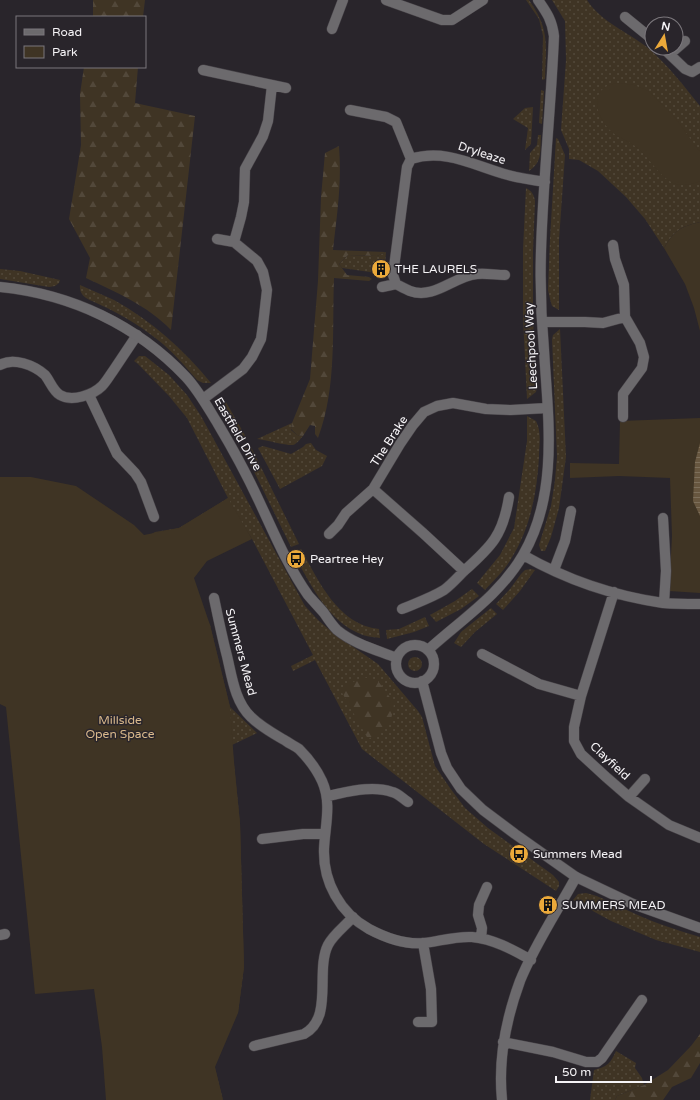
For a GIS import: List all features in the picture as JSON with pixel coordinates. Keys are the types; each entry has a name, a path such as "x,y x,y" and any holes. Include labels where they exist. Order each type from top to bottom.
{"street":[{"path":"332,29 343,0"},
{"path":"386,0 442,20 452,20 483,0"},
{"name":"Leechpool Way","path":"428,650 488,599 504,581 523,555 535,528 546,486 549,448 542,322 541,251 554,36 553,25 549,16 538,0"},
{"path":"625,18 644,33"},
{"path":"672,56 685,69 692,72 700,67"},
{"path":"203,70 286,88"},
{"path":"234,242 242,209 244,169 263,136 268,121 272,85"},
{"path":"350,110 386,117 396,122 411,159 407,167 399,220 393,275 396,284"},
{"name":"Dryleaze","path":"411,159 422,156 448,156 507,175 545,182"},
{"path":"203,399 243,369 252,357 261,340 264,325 267,290 263,272 257,261 234,242 217,239"},
{"path":"613,245 615,260 624,285 625,317 640,343 644,357 642,368 624,394 623,417"},
{"path":"382,287 396,284 410,291 424,294 477,273 505,276"},
{"name":"Eastfield Drive","path":"0,287 36,292 64,299 94,310 137,336 165,357 186,378 203,399 233,450 256,494 283,552 308,595 337,630 361,644 397,658"},
{"path":"542,322 602,323 625,317"},
{"path":"0,364 8,361 33,367 45,376 60,395 71,398 89,395 102,386 137,336"},
{"path":"89,395 118,454 141,482 154,517"},
{"name":"The Brake","path":"329,534 338,525 346,513 373,489 383,475 392,456 413,425 424,412 437,406 453,403 486,409 511,410 547,408"},
{"path":"373,489 464,571"},
{"path":"402,609 444,589 484,554 494,542 503,524 507,512 509,497"},
{"path":"554,570 565,541 571,511"},
{"path":"663,518 666,571 664,603"},
{"path":"523,555 576,580 614,592 664,603 700,604"},
{"name":"Clayfield","path":"614,592 581,696 574,727 574,741 581,754 629,797 669,825 700,838"},
{"name":"Summers Mead","path":"214,598 234,683 244,709 259,725 298,749 310,762 321,780 327,796 324,851 326,870 330,884 342,906 367,928 383,936 405,942 423,943 457,937 481,938 505,946 531,960"},
{"path":"410,645 423,646 432,655 433,667 431,673 422,681 408,681 402,678 398,672 396,665 397,658 400,652 410,645"},
{"path":"482,654 539,684 581,696"},
{"path":"422,681 441,753 447,768 461,789 483,810 576,877 633,904 700,928"},
{"name":"Clayfield","path":"629,797 646,779"},
{"path":"327,796 353,791 380,789 394,792 408,802"},
{"path":"262,839 303,834 326,834"},
{"path":"502,1100 500,1065 503,1042 514,999 531,960 576,877"},
{"path":"481,938 482,928 478,915 479,905 487,887"},
{"path":"254,1046 304,1034 311,1030 315,1025 323,994 323,965 328,945 353,917"},
{"path":"418,1022 432,1022 430,989 423,943"},
{"path":"503,1042 553,1052 586,1062 597,1062 602,1058 642,1000"}],"green space":[{"path":"93,0 145,0 143,16 93,16"},
{"path":"526,0 529,0 536,11 544,29 546,56 545,79 542,80 543,36 539,19"},
{"path":"552,0 587,0 607,21 644,45 644,56 656,56 662,61 700,106 700,222 679,230 671,237 664,248 645,219 626,197 598,171 579,160 569,159 569,149 561,130 566,60 565,21"},
{"path":"84,68 138,68 135,103 195,116 171,330 162,321 142,307 120,294 86,278 90,258 69,219 81,145 80,94"},
{"path":"617,83 634,85 648,91 673,115 700,152 700,181 682,185 676,184 665,178 639,149 613,133 607,126 598,111 598,97 601,91 607,86"},
{"path":"541,90 544,91 542,124 539,123"},
{"path":"533,107 531,144 525,150 528,128 513,119 525,108"},
{"path":"538,135 541,135 539,160 537,164 529,171 530,153 537,145"},
{"path":"556,138 558,139 565,155 559,240 559,310 552,306 548,290"},
{"path":"339,146 339,186 333,250 386,252 377,256 348,255 339,264 347,275 369,277 372,279 369,281 334,278 331,379 324,419 318,438 315,434 315,426 310,425 303,436 297,435 291,429 310,379 318,281 321,197 325,153"},
{"path":"526,188 530,190 535,201 533,321 537,387 536,392 527,399 523,318 523,249"},
{"path":"700,222 700,331 694,308 685,284 664,248 671,237 679,230"},
{"path":"386,252 385,266 378,265 377,273 342,268 339,264 348,255 377,256"},
{"path":"0,269 20,271 60,280 55,286 49,287 0,279"},
{"path":"80,285 114,300 141,317 167,337 190,359 211,383 203,383 197,380 168,349 134,323 89,300 80,291"},
{"path":"560,329 566,457 559,508 551,537 545,551 541,551 539,545 551,506 557,457 552,339 553,335"},
{"path":"139,356 145,356 169,375 187,395 201,416 305,606 333,633 378,664 418,711 422,717 435,766 465,808 488,828 553,875 559,882 559,886 556,891 484,844 362,749 315,660 293,671 291,666 313,655 252,539 243,525 209,541 185,585 210,625 230,707 257,733 232,745 240,823 244,967 238,1013 202,1017 223,1100 0,627 155,532 179,528 228,498 187,418 169,396 134,361"},
{"path":"223,397 246,437 238,441 220,410 219,404"},
{"path":"527,416 536,421 540,434 538,470 528,523 518,547 511,559 485,590 477,583 500,555 514,528 527,441"},
{"path":"700,418 700,593 669,591 672,536 670,478 619,476 570,478 570,463 619,464 620,421"},
{"path":"292,423 291,430 297,435 303,436 293,445 257,439"},
{"path":"311,443 316,450 327,456 322,466 280,489 258,448 263,446 291,454 306,444"},
{"path":"251,447 299,544 291,547 243,449"},
{"name":"Millside Open Space","path":"0,477 31,477 76,486 134,525 144,535 179,528 228,498 252,539 207,561 194,578 210,625 230,707 240,823 244,967 238,1013 215,1067 223,1100 106,1100 102,1047 94,989 35,994 6,707 0,704"},
{"path":"301,549 322,587 331,599 352,619 365,626 379,629 380,638 356,632 335,617 327,608 293,553"},
{"path":"525,570 535,570 520,591 503,610 496,604"},
{"path":"472,589 479,596 461,609 436,622 430,615 455,601"},
{"path":"491,608 497,614 475,632 461,647 454,643 461,632"},
{"path":"425,617 429,626 414,632 387,639 386,630 399,629"},
{"path":"415,657 420,659 422,664 420,669 415,671 410,669 408,664 410,659"},
{"path":"363,677 378,681 394,703 392,716 388,726 368,739 340,689"},
{"path":"586,893 603,898 638,915 673,929 700,937 700,952 656,940 611,921 573,900 578,894"},
{"path":"700,1034 700,1063 691,1078 672,1087 663,1100 615,1100 617,1096 644,1085 668,1070 691,1046"},
{"path":"616,1051 636,1063 635,1068 642,1078 644,1085 617,1096 615,1100 590,1100 594,1070 608,1064"}],"shaded area":[{"path":"700,443 700,516 693,501 695,462"}],"place":[{"name":"THE LAURELS","path":"381,269"},
{"name":"Peartree Hey","path":"296,559"},
{"name":"Summers Mead","path":"519,854"},
{"name":"SUMMERS MEAD","path":"548,905"}]}
